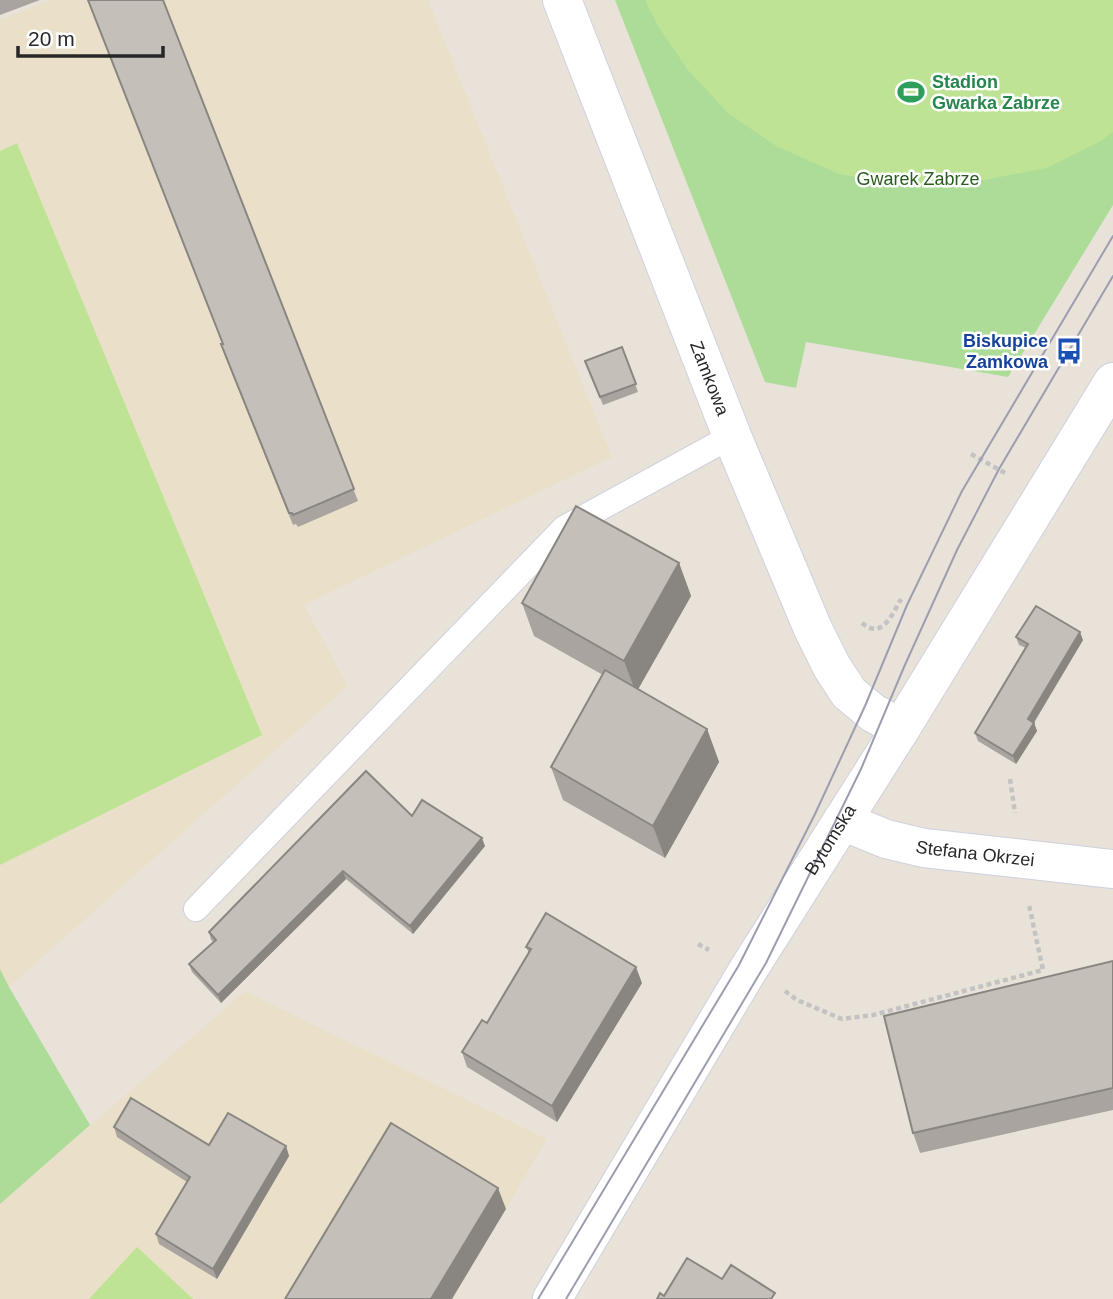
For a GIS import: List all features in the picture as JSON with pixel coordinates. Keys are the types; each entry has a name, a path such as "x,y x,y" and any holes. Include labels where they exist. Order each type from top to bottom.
{"street":[{"name":"Zamkowa","path":"562,0 732,436 813,629 832,667 849,692 873,713 901,728"},
{"name":"Bytomska","path":"552,1299 748,970 901,728 1113,382"},
{"name":"Stefana Okrzei","path":"842,821 886,839 925,848 1113,869"}],"lane":[{"path":"196,909 564,528 732,436"}],"path":[{"path":"698,944 797,1000 842,1019 873,1015 1043,970 1022,860"}],"shaded area":[{"path":"50,0 428,0 612,457 304,605 348,686 9,987 0,969 0,20"},
{"path":"245,991 547,1139 453,1299 0,1299 0,1204"}],"green space":[{"name":"Gwarek Zabrze","path":"615,0 1113,0 1113,205 1008,377 806,342 796,388 765,382"},
{"name":"Stadion Gwarka Zabrze","path":"645,0 1113,0 1113,132 1047,168 973,182 906,185 839,174 778,147 729,114 688,70 658,26"},
{"path":"17,143 262,735 0,865 0,151"},
{"path":"0,969 90,1125 0,1204"},
{"path":"137,1247 193,1299 89,1299"}],"building":[{"path":"88,0 163,0 354,489 293,515 289,513"},
{"path":"622,347 636,384 600,397 585,361"},
{"path":"576,506 679,563 624,661 522,603"},
{"path":"1036,606 1080,632 1028,719 1034,723 1013,756 975,733 1028,644 1016,637"},
{"path":"605,670 707,729 653,826 551,767"},
{"path":"366,771 412,816 422,800 482,838 410,926 343,871 218,995 189,964 216,940 209,932"},
{"path":"546,913 636,967 552,1106 462,1052 482,1020 487,1023 531,949 526,947"},
{"path":"1113,961 1113,1088 913,1133 884,1016"},
{"path":"131,1098 209,1145 228,1113 286,1146 213,1269 156,1234 190,1177 114,1127"},
{"path":"391,1123 498,1188 431,1299 285,1299"},
{"path":"687,1258 722,1279 731,1265 775,1293 771,1299 657,1299 660,1293 664,1296"}],"tram line":[{"path":"538,1299 739,965 815,814 865,706 907,605 962,491 1113,236"},
{"path":"566,1299 766,963 861,769 957,550 999,469 1113,276"}],"place":[{"name":"Stadion Gwarka Zabrze","path":"911,92"},
{"name":"Biskupice Zamkowa","path":"1069,351"}]}
